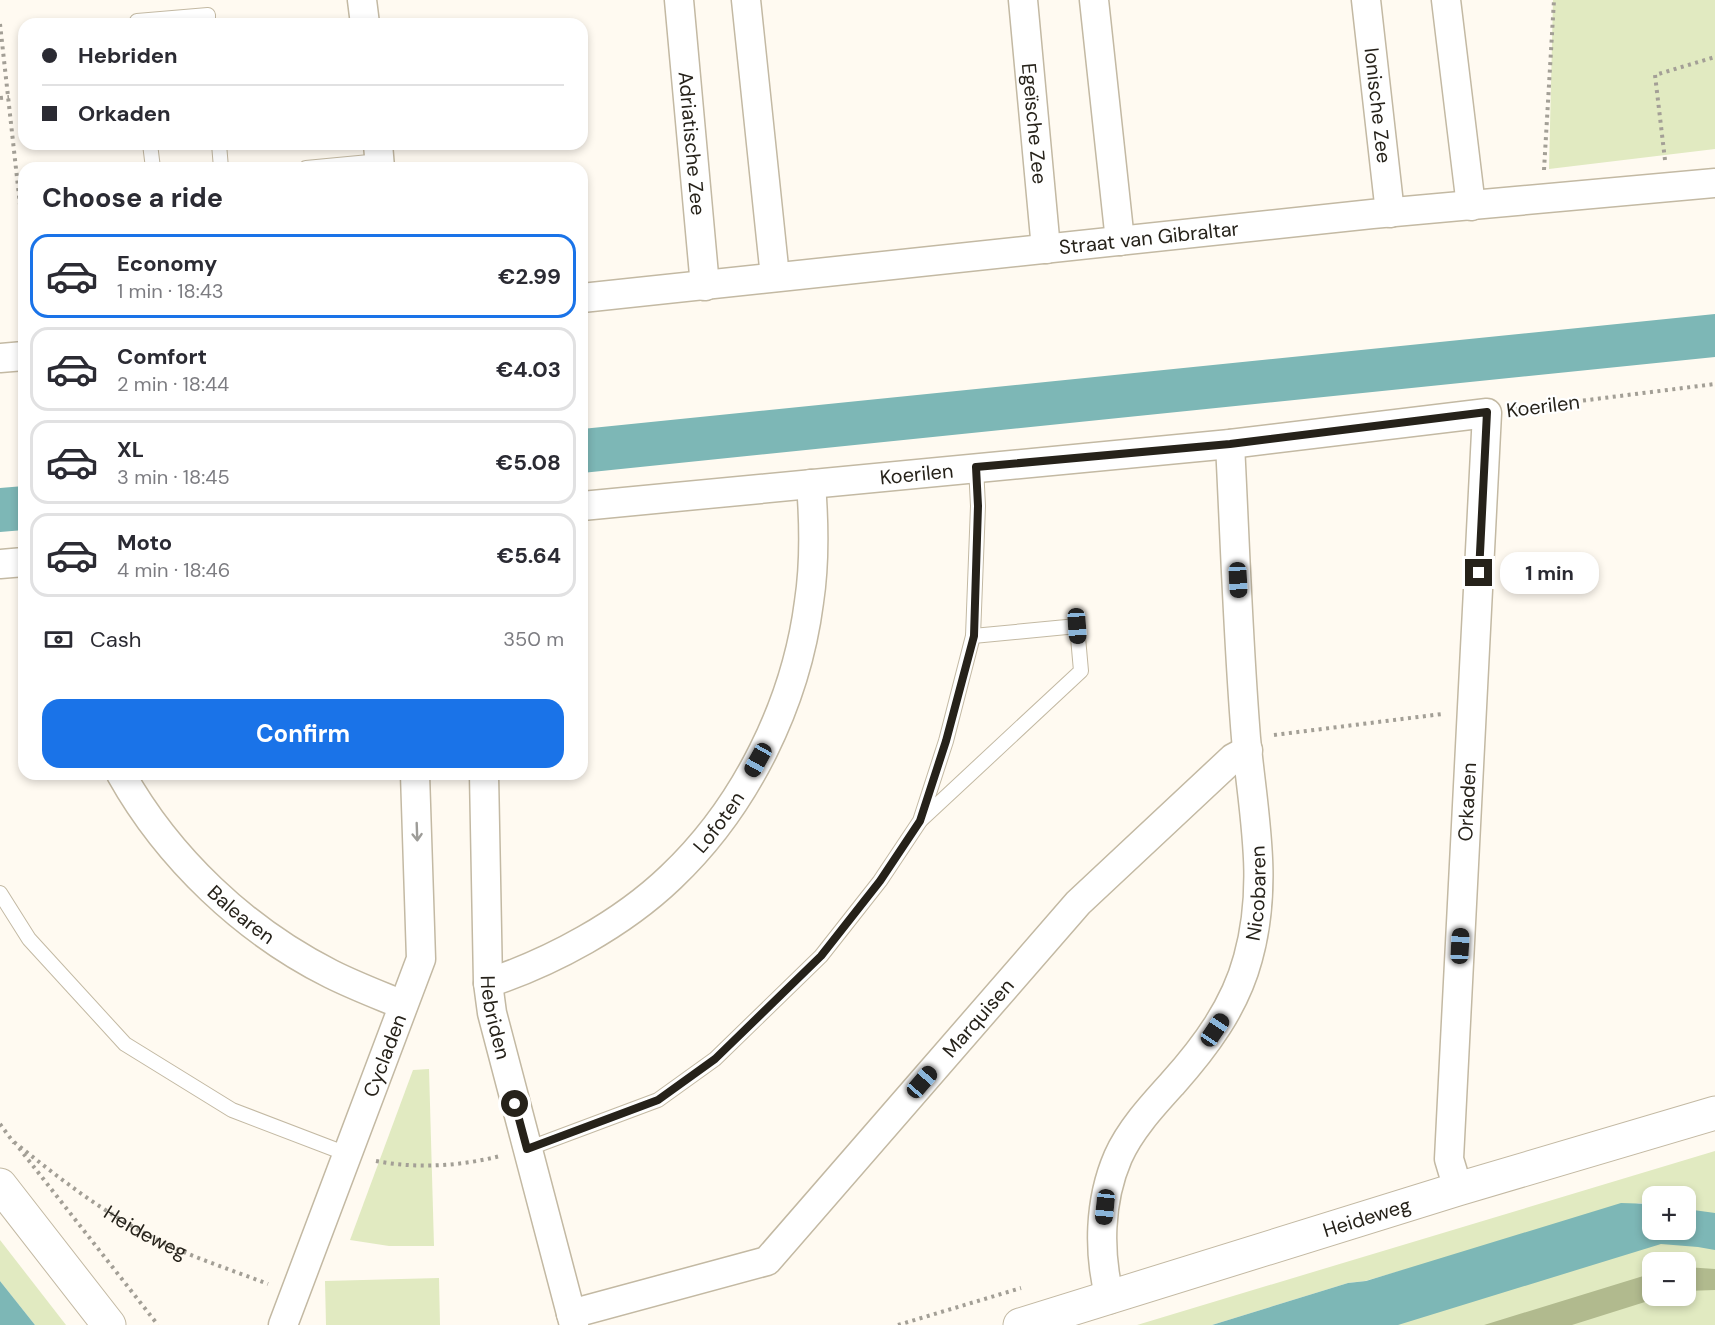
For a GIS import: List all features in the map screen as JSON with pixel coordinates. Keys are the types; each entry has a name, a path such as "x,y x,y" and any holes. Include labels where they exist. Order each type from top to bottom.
{"street":[{"path":"362,0 364,18"},
{"name":"Adriatische Zee","path":"679,0 705,286"},
{"path":"746,0 775,278"},
{"name":"Egeïsche Zee","path":"1023,0 1047,249"},
{"path":"1094,0 1120,241"},
{"name":"Ionische Zee","path":"1366,0 1390,213"},
{"path":"1446,0 1471,206"},
{"name":"Straat van Gibraltar","path":"588,297 1390,213 1715,183"},
{"path":"0,358 18,356"},
{"name":"Koerilen","path":"588,505 1230,444 1487,412"},
{"name":"Orkaden","path":"1458,1190 1449,1158 1487,412"},
{"name":"Nicobaren","path":"1110,1299 1102,1264 1102,1236 1110,1179 1118,1156 1149,1111 1190,1064 1223,1018 1248,958 1255,925 1259,857 1247,744 1230,444"},
{"name":"Lofoten","path":"488,983 522,972 570,948 619,918 671,878 702,845 738,796 771,733 787,695 800,650 810,601 814,522 811,484"},
{"path":"0,564 18,562"},
{"name":"Marquisen","path":"572,1320 766,1261 1078,903 1247,744"},
{"name":"Balearen","path":"124,780 136,801 195,875 267,936 331,974 403,1005"},
{"name":"Cycladen","path":"283,1325 421,959 415,780"},
{"name":"Hebriden","path":"484,780 488,983 492,1013 572,1320"},
{"name":"Heideweg","path":"1020,1325 1715,1113"},
{"path":"0,1185 109,1325"}],"lane":[{"path":"172,18 208,15 208,18"},
{"path":"350,162 379,158"},
{"path":"920,821 946,741 974,636 978,506 976,467"},
{"path":"527,1149 658,1100 715,1059 821,956 880,881 920,821 1080,671 1077,626 974,636"},
{"path":"0,893 29,939 125,1044 232,1110 347,1154"}],"path":[{"path":"1542,199 1554,0"},
{"path":"0,24 18,176"},
{"path":"1668,188 1655,75 1715,57"},
{"path":"0,98 9,97"},
{"name":"Koerilen","path":"1487,412 1715,384"},
{"path":"1247,744 1472,710"},
{"name":"Heideweg","path":"0,1124 158,1325"},
{"name":"Heideweg","path":"14,1142 75,1192 138,1230 180,1250 294,1295"},
{"path":"347,1154 379,1162 424,1165 488,1159 527,1149"}],"green space":[{"path":"1553,0 1715,0 1715,149 1549,169"},
{"path":"429,1069 434,1246 389,1246 350,1240 413,1070"},
{"path":"1715,1151 1715,1325 1296,1325 1642,1233 1642,1240 1696,1240 1696,1186 1642,1186 1642,1203 1365,1281 1348,1283 1212,1325 1137,1325"},
{"path":"0,1240 66,1325 35,1325 0,1281"},
{"path":"1696,1268 1715,1269 1715,1290 1696,1291"},
{"path":"1642,1276 1642,1303 1572,1325 1484,1325"},
{"path":"439,1278 440,1325 326,1325 325,1281"}],"water":[{"path":"1715,314 1715,357 588,472 588,428"},
{"path":"18,486 18,530 0,532 0,488"},
{"path":"1621,1203 1642,1204 1642,1240 1696,1240 1696,1210 1715,1213 1715,1250 1661,1244 1398,1325 1212,1325 1348,1283 1366,1281"},
{"path":"0,1281 35,1325 0,1325"}],"route":[{"path":"515,1104 527,1149 658,1100 715,1059 771,1007 821,956 880,881 920,821 946,741 974,636 978,506 976,467 1230,444 1487,412 1479,573"}]}
